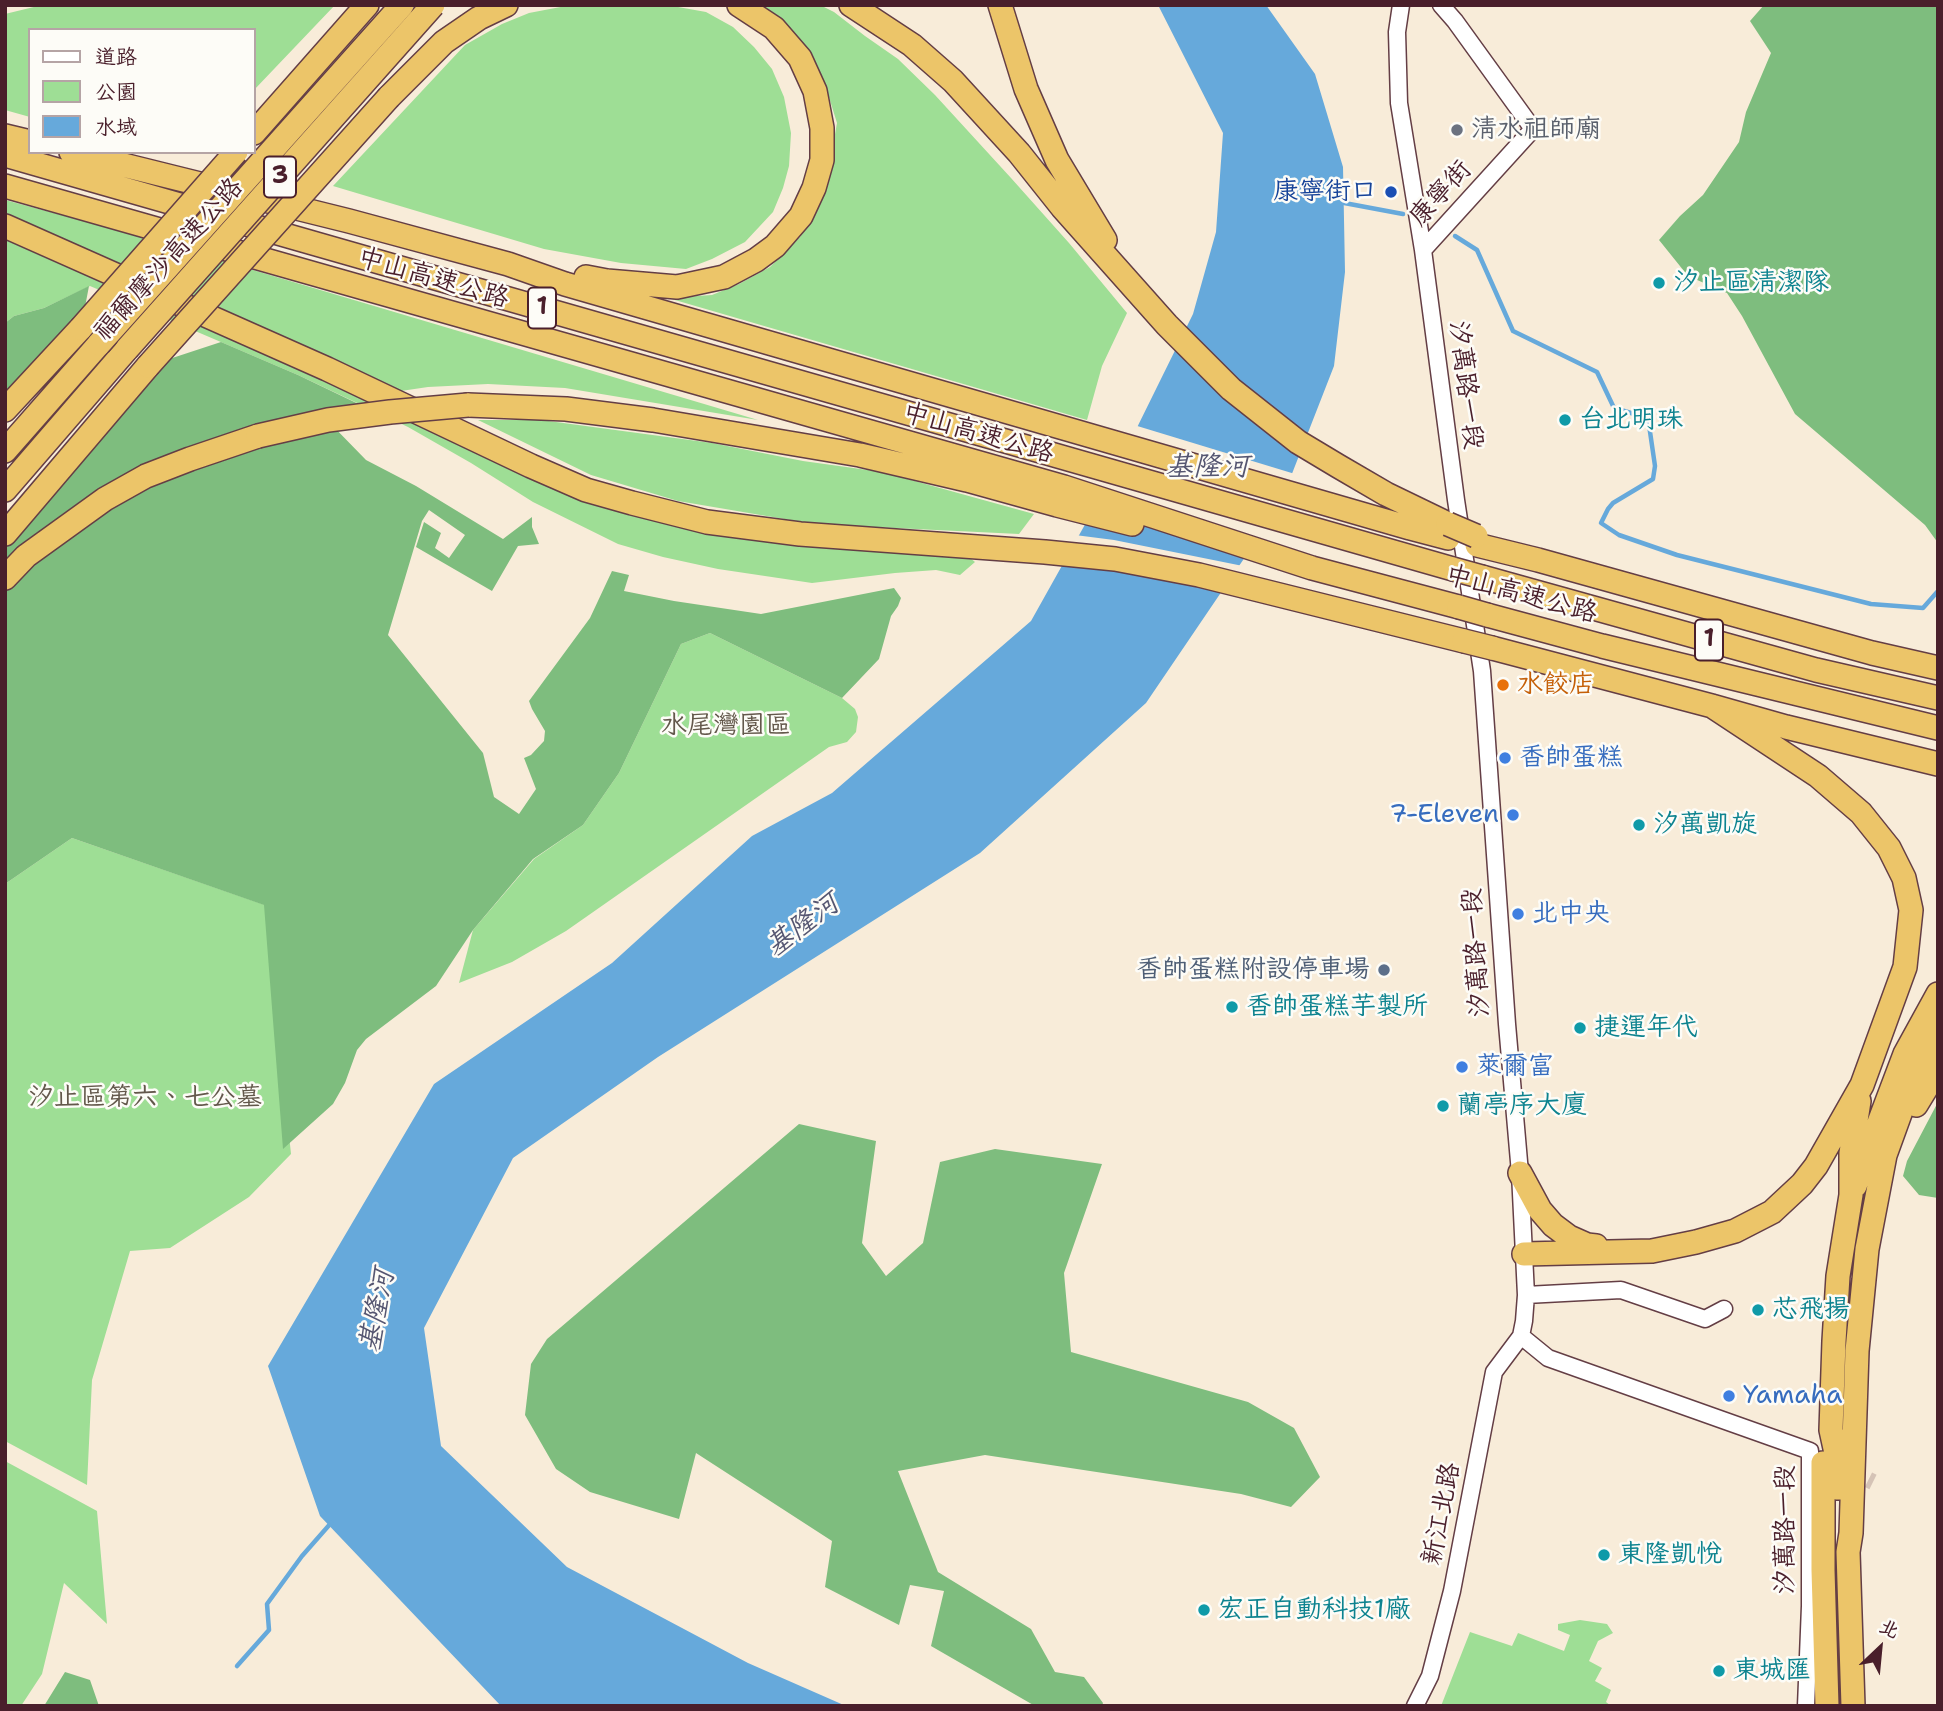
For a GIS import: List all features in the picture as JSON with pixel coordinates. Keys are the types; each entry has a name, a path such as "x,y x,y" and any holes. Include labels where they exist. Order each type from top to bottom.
{"highway":[{"path":"256,131 367,5"},
{"name":"福爾摩沙高速公路","path":"5,451 402,5"},
{"name":"福爾摩沙高速公路","path":"5,490 433,5"},
{"path":"5,534 148,366 388,97 444,43 479,18 506,5"},
{"path":"508,264 607,281 677,287 724,277 775,246 801,216 814,188 822,160 822,128 815,91 800,58 774,28 739,5"},
{"path":"851,5 912,45 953,81 1141,296 1231,389 1298,442 1448,531"},
{"path":"1000,5 1026,89 1057,160 1141,296"},
{"path":"5,136 28,142"},
{"path":"79,154 349,221 508,264 565,284 1324,503 1448,531 1538,560 1872,653 1938,668"},
{"path":"5,410 234,154"},
{"name":"中山高速公路","path":"5,155 1453,569 1816,670 1938,698"},
{"name":"中山高速公路","path":"5,186 1312,568 1656,660 1938,729"},
{"path":"5,226 327,369 586,490 707,522 800,534 1115,559 1199,575 1492,648 1799,731 1938,764"},
{"path":"5,234 71,256"},
{"path":"5,578 26,556 105,499 146,476 190,459 258,436 328,420 468,405 578,411 653,420 860,454 967,480 1061,496"},
{"path":"1524,1254 1652,1251 1735,1231 1772,1212 1802,1184 1816,1166 1862,1085 1905,967 1911,910 1904,877 1889,848 1861,813 1818,776 1712,706"},
{"path":"1851,1195 1905,1054 1938,994"},
{"path":"1853,1706 1847,1552 1851,1533 1857,1351 1867,1249 1885,1155 1910,1086 1938,1027"},
{"path":"1879,1196 1917,1102 1938,1069"},
{"path":"1847,1552 1838,1534 1838,1462 1831,1430 1838,1276 1851,1195 1851,1153 1862,1085"},
{"path":"1520,1173 1540,1210 1569,1237 1587,1245 1623,1251"},
{"path":"1827,1706 1823,1454 1831,1430"}],"street":[{"name":"汐萬路一段","path":"1401,5 1397,32 1399,103 1423,250 1482,671 1520,1173 1526,1295 1521,1336 1548,1358 1810,1451 1810,1606 1806,1706"},
{"name":"康寧街","path":"1423,250 1533,130 1441,5"},
{"path":"1526,1295 1621,1290 1705,1319 1724,1309"},
{"name":"新江北路","path":"1415,1706 1430,1676 1452,1591 1494,1372 1521,1336"}],"green space":[{"path":"42,5 335,5 256,88 256,28 28,28 28,116 5,110 5,14"},
{"path":"571,5 667,5 706,12 733,27 772,69 784,97 791,133 789,166 773,212 745,242 686,269 621,263 544,249 333,186 465,45 502,24 529,13"},
{"path":"755,5 820,5 834,12 898,59 1011,178 1127,313 1102,366 1087,420 668,298 712,295 770,267 800,237 816,211 830,162 837,123 812,54 772,15"},
{"path":"1764,5 1938,5 1938,543 1925,525 1795,414 1727,293 1688,276 1659,240 1703,195 1739,142 1746,112 1771,53 1750,21"},
{"path":"5,200 125,232 758,420 565,388 488,384 394,392 5,215"},
{"path":"5,234 632,503 955,546 975,562 960,575 936,570 812,583 718,569 618,544 533,502 408,427 298,375 90,286 44,308 14,316 5,323"},
{"path":"89,286 81,328 5,410 5,323 14,316 44,308"},
{"path":"221,342 371,410 328,421 366,460 416,486 503,539 532,517 532,527 539,544 518,546 492,591 416,547 424,522 441,533 435,548 449,558 465,535 429,510 422,521 388,635 483,753 494,797 519,814 536,789 524,758 531,755 544,741 545,731 529,701 590,618 612,571 629,575 624,591 761,614 894,588 901,598 891,616 879,659 842,698 710,633 681,644 619,773 583,825 533,859 473,930 436,986 366,1039 357,1050 345,1083 333,1104 283,1149 264,905 72,838 5,884 5,541 148,366"},
{"path":"478,420 541,420 712,443 803,461 882,472 1034,514 1019,534 802,522 678,501 591,475"},
{"name":"水尾灣園區","path":"710,633 842,698 855,709 858,717 856,732 847,742 829,747 566,931 512,962 459,983 473,930 534,859 583,825 619,773 681,644"},
{"name":"汐止區第六、七公墓","path":"72,838 265,905 291,1154 249,1197 170,1248 130,1251 92,1380 87,1485 5,1441 5,884"},
{"path":"1938,1102 1938,1198 1919,1195 1903,1176 1907,1161"},
{"path":"799,1124 876,1141 862,1243 886,1276 923,1243 940,1162 995,1149 1102,1164 1064,1273 1071,1352 1248,1402 1294,1428 1320,1477 1291,1507 1241,1494 985,1455 898,1471 938,1572 1031,1629 1055,1672 1084,1677 1103,1703 1102,1706 1035,1706 931,1646 944,1591 910,1585 899,1625 825,1587 832,1541 696,1453 679,1519 590,1492 556,1469 525,1415 531,1364 547,1339"},
{"path":"5,1461 97,1511 107,1624 64,1583 42,1674 21,1706 5,1706"},
{"path":"1580,1620 1607,1624 1613,1633 1598,1641 1589,1661 1602,1668 1595,1681 1611,1690 1606,1702 1611,1706 1441,1706 1470,1632 1512,1646 1518,1633 1564,1651 1570,1635 1558,1630 1558,1624"},
{"path":"65,1672 90,1680 99,1706 44,1706"}],"water":[{"name":"基隆河","path":"1158,5 1266,5 1315,74 1343,167 1345,272 1334,366 1279,507 1146,703 980,853 658,1057 513,1158 424,1328 441,1446 567,1567 748,1663 846,1706 501,1706 320,1516 268,1366 434,1084 612,963 752,836 832,793 1031,621 1120,462 1193,314 1216,232 1223,133"}],"pier":[{"path":"1134,425 1295,474 1282,508 1250,555 1090,509"},
{"path":"1075,535 1114,540 1243,566 1231,584 1064,556"}],"waterway":[{"path":"1339,202 1403,214"},
{"path":"1455,236 1477,250 1513,331 1597,372 1614,408 1648,418 1655,466 1653,479 1613,503 1601,523 1619,535 1677,555 1871,604 1923,608 1938,591"},
{"path":"237,1666 269,1630 267,1604 302,1556 331,1523"}],"tunnel":[{"path":"1847,1469 1873,1482"}],"place":[{"name":"清水祖師廟","path":"1457,130"},
{"name":"康寧街口","path":"1391,192"},
{"name":"汐止區清潔隊","path":"1659,283"},
{"name":"台北明珠","path":"1565,420"},
{"name":"水餃店","path":"1503,685"},
{"name":"香帥蛋糕","path":"1505,758"},
{"name":"7-Eleven","path":"1513,815"},
{"name":"汐萬凱旋","path":"1639,825"},
{"name":"北中央","path":"1518,914"},
{"name":"香帥蛋糕附設停車場","path":"1384,970"},
{"name":"香帥蛋糕芋製所","path":"1232,1007"},
{"name":"捷運年代","path":"1580,1028"},
{"name":"萊爾富","path":"1462,1067"},
{"name":"蘭亭序大廈","path":"1443,1106"},
{"name":"芯飛揚","path":"1758,1310"},
{"name":"Yamaha","path":"1729,1396"},
{"name":"東隆凱悅","path":"1604,1555"},
{"name":"宏正自動科技1廠","path":"1204,1610"},
{"name":"東城匯","path":"1719,1671"}]}
